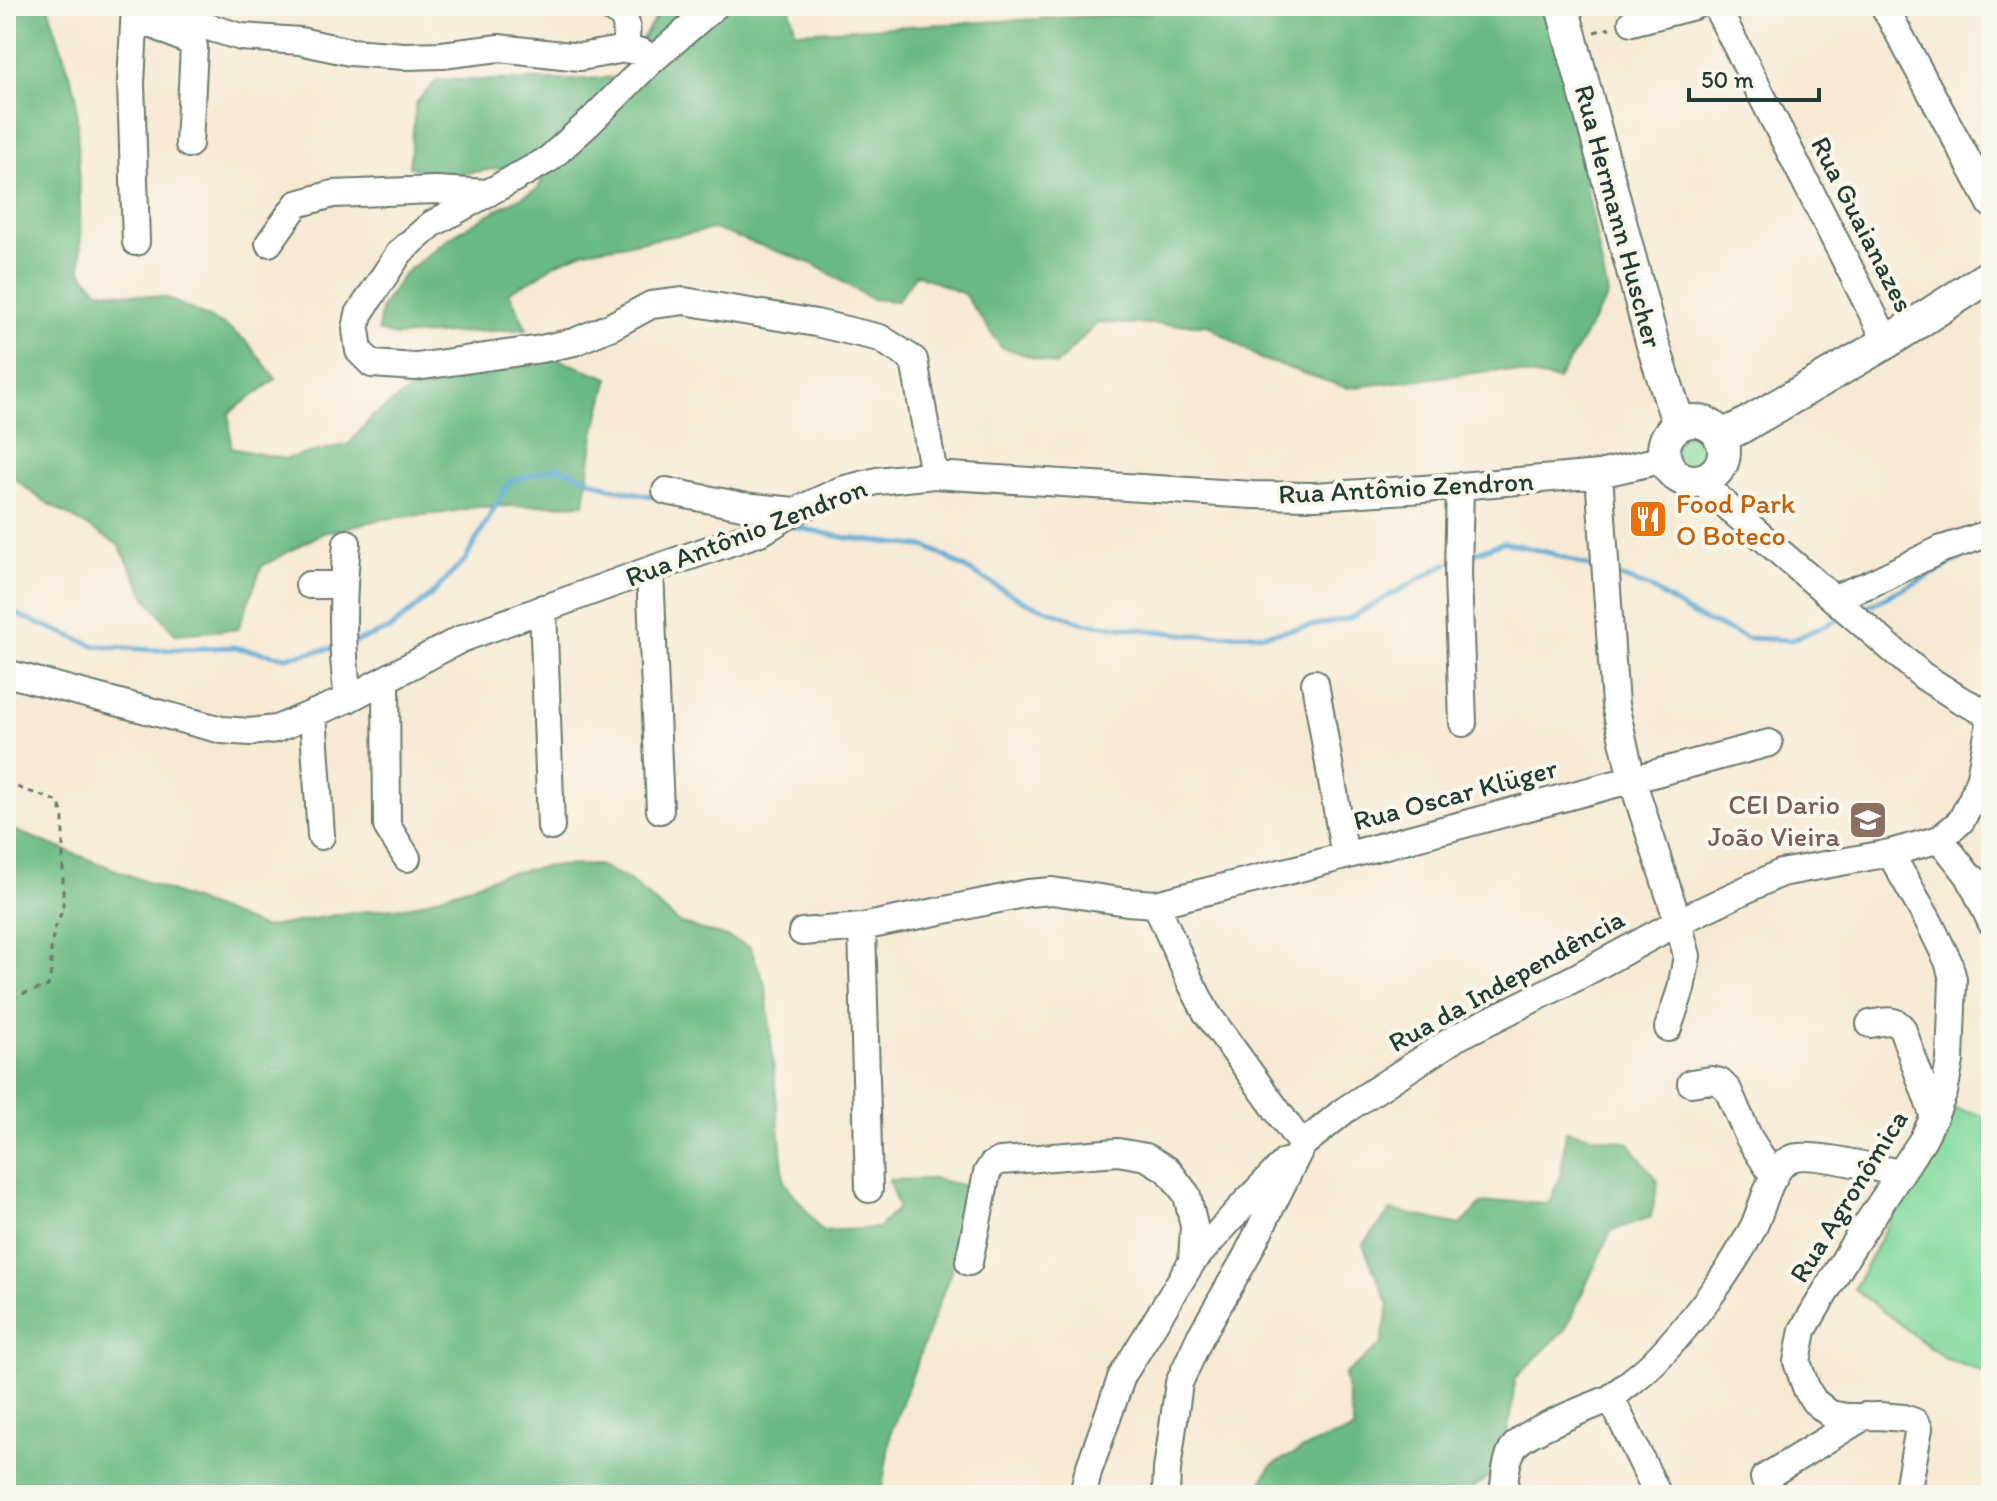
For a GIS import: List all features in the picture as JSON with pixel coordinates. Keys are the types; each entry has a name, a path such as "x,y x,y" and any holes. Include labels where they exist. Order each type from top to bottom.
{"main road":[{"name":"Rua Hermann Huscher","path":"1562,6 1653,345 1679,425"},
{"path":"1720,437 1887,342 1991,275"},
{"path":"1702,423 1713,428 1720,437 1723,458 1710,476 1689,481 1678,477 1670,469 1665,459 1666,440 1679,425 1702,423"}],"street":[{"path":"606,6 621,12 627,23 625,49"},
{"path":"715,6 649,63 549,159 432,224 400,252 359,314 356,329 359,351 372,364 416,367 574,342 651,305 684,301 816,323 880,338 914,360 934,475"},
{"path":"1632,22 1694,6"},
{"name":"Rua Guaianazes","path":"1716,6 1887,342"},
{"path":"1884,6 1991,204"},
{"path":"136,9 241,37 300,41 350,52 442,55 499,48 580,57 625,49 642,52 649,63"},
{"path":"136,9 193,43 189,144"},
{"path":"136,9 131,83 136,242"},
{"path":"269,243 297,204 333,194 435,190 488,193"},
{"name":"Rua Antônio Zendron","path":"6,673 222,730 250,732 276,729 348,699 461,639 783,520 841,490 877,481 934,475 1252,495 1315,496 1599,474 1665,459"},
{"path":"1599,474 1615,705 1632,779 1687,956 1681,989 1668,1028"},
{"path":"1700,480 1923,676 1991,716 1980,777 1972,799 1961,821 1940,839 1980,883 1991,922"},
{"path":"1460,486 1458,574 1463,723"},
{"path":"666,491 742,506 783,520"},
{"path":"1838,601 1942,549 1991,533"},
{"path":"347,543 343,655 348,699"},
{"path":"650,570 660,810"},
{"path":"309,585 344,585"},
{"path":"543,608 551,827"},
{"path":"386,679 387,826 407,858"},
{"path":"1315,683 1345,856"},
{"path":"313,714 321,836"},
{"name":"Rua Oscar Klüger","path":"802,932 862,927 1028,893 1052,891 1156,904 1769,743"},
{"name":"Rua da Independência","path":"1166,1495 1179,1383 1200,1337 1245,1259 1302,1145 1345,1110 1457,1037 1678,922 1781,873 1890,853 1940,839"},
{"name":"Rua Agronômica","path":"1890,853 1948,961 1953,979 1950,1061 1944,1092 1923,1139 1852,1247 1803,1330 1797,1362 1807,1390 1814,1401 1830,1414 1904,1418 1915,1422 1919,1428 1907,1495"},
{"path":"1083,1495 1088,1472 1122,1376 1192,1262 1302,1145 1206,1012 1156,904"},
{"path":"862,927 869,1189"},
{"path":"1870,1024 1892,1020 1898,1022 1934,1117"},
{"path":"1691,1083 1711,1080 1720,1082 1728,1090 1749,1138 1774,1177"},
{"path":"969,1262 987,1173 992,1165 1000,1161 1118,1152 1146,1157 1168,1170 1187,1195 1194,1226 1192,1262"},
{"path":"1503,1495 1508,1463 1515,1446 1528,1434 1611,1398 1652,1363 1686,1326 1741,1248 1754,1226 1774,1177 1785,1162 1794,1156 1811,1156 1899,1173"},
{"path":"1611,1398 1658,1495"},
{"path":"1764,1478 1865,1416"}],"path":[{"path":"1571,39 1632,22"},
{"path":"6,783 59,802 63,817 63,909 51,946 48,986 6,999"}],"green space":[{"path":"6,6 48,6 76,94 81,271 98,290 167,298 226,326 248,343 276,379 229,413 231,448 285,459 349,444 372,417 432,376 492,373 557,359 609,378 594,434 584,504 476,507 383,519 323,533 262,566 238,629 175,634 146,597 119,545 39,498 6,472"},
{"path":"663,6 789,6 796,32 1150,13 1150,6 1550,6 1608,296 1558,380 1498,370 1347,388 1261,359 1207,325 1097,323 1056,365 1001,347 964,294 916,274 897,301 871,299 813,264 714,229 585,251 555,264 509,292 527,329 395,336 378,331 382,306 404,274 450,237 538,189 543,177 502,168 454,175 409,167 416,103 437,80 618,77"},
{"path":"1694,433 1707,439 1713,452 1707,465 1694,471 1681,465 1675,452 1681,439"},
{"path":"6,827 264,928 341,914 412,906 504,874 549,866 598,865 629,880 679,923 750,947 766,986 784,1181 822,1231 878,1228 898,1208 889,1180 934,1179 967,1186 964,1236 891,1432 881,1495 6,1495"},
{"path":"1949,1108 1991,1117 1991,1375 1944,1358 1854,1289"},
{"path":"1566,1131 1629,1143 1658,1182 1651,1217 1611,1231 1565,1330 1515,1378 1511,1416 1496,1470 1462,1495 1252,1495 1272,1465 1317,1442 1354,1430 1344,1375 1381,1345 1389,1305 1363,1245 1391,1210 1461,1225 1481,1204 1504,1201 1549,1203 1560,1177"}],"waterway":[{"path":"353,643 390,629 430,596 465,560 509,482 558,467 611,488 660,498"},
{"path":"791,526 847,538 928,547 1023,601 1084,623 1192,635 1267,634 1348,619 1448,563"},
{"path":"1469,555 1504,542 1597,569"},
{"path":"1860,610 1972,552"},
{"path":"1614,575 1649,587 1694,616 1747,638 1792,640 1844,617"},
{"path":"6,608 96,646 157,650 233,647 286,657 335,648"}],"place":[{"name":"Food Park O Boteco","path":"1648,519"},
{"name":"CEI Dario João Vieira","path":"1868,820"}]}
